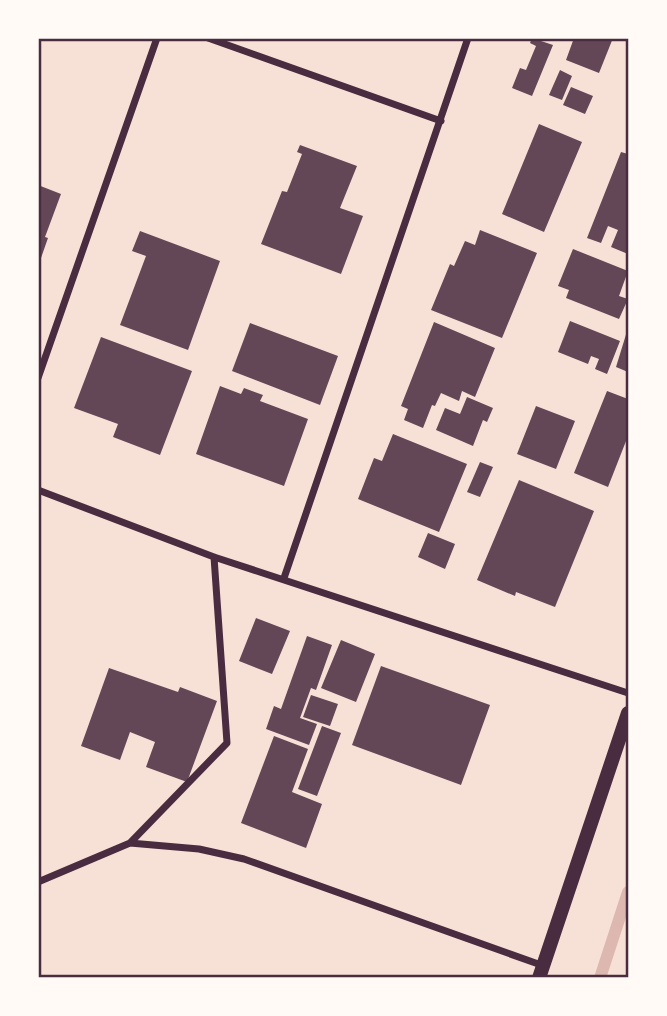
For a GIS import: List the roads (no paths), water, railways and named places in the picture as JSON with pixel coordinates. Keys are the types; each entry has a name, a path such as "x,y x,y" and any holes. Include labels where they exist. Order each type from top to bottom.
{"main road":[{"path":"542,972 628,713"}],"street":[{"path":"38,378 157,38"},
{"path":"208,38 441,121"},
{"path":"284,578 468,38"},
{"path":"38,490 214,557 628,693"},
{"path":"38,882 130,843 228,743 214,557"},
{"path":"130,843 199,849 244,859 542,972"}],"waterway":[{"path":"600,978 628,892"}]}
